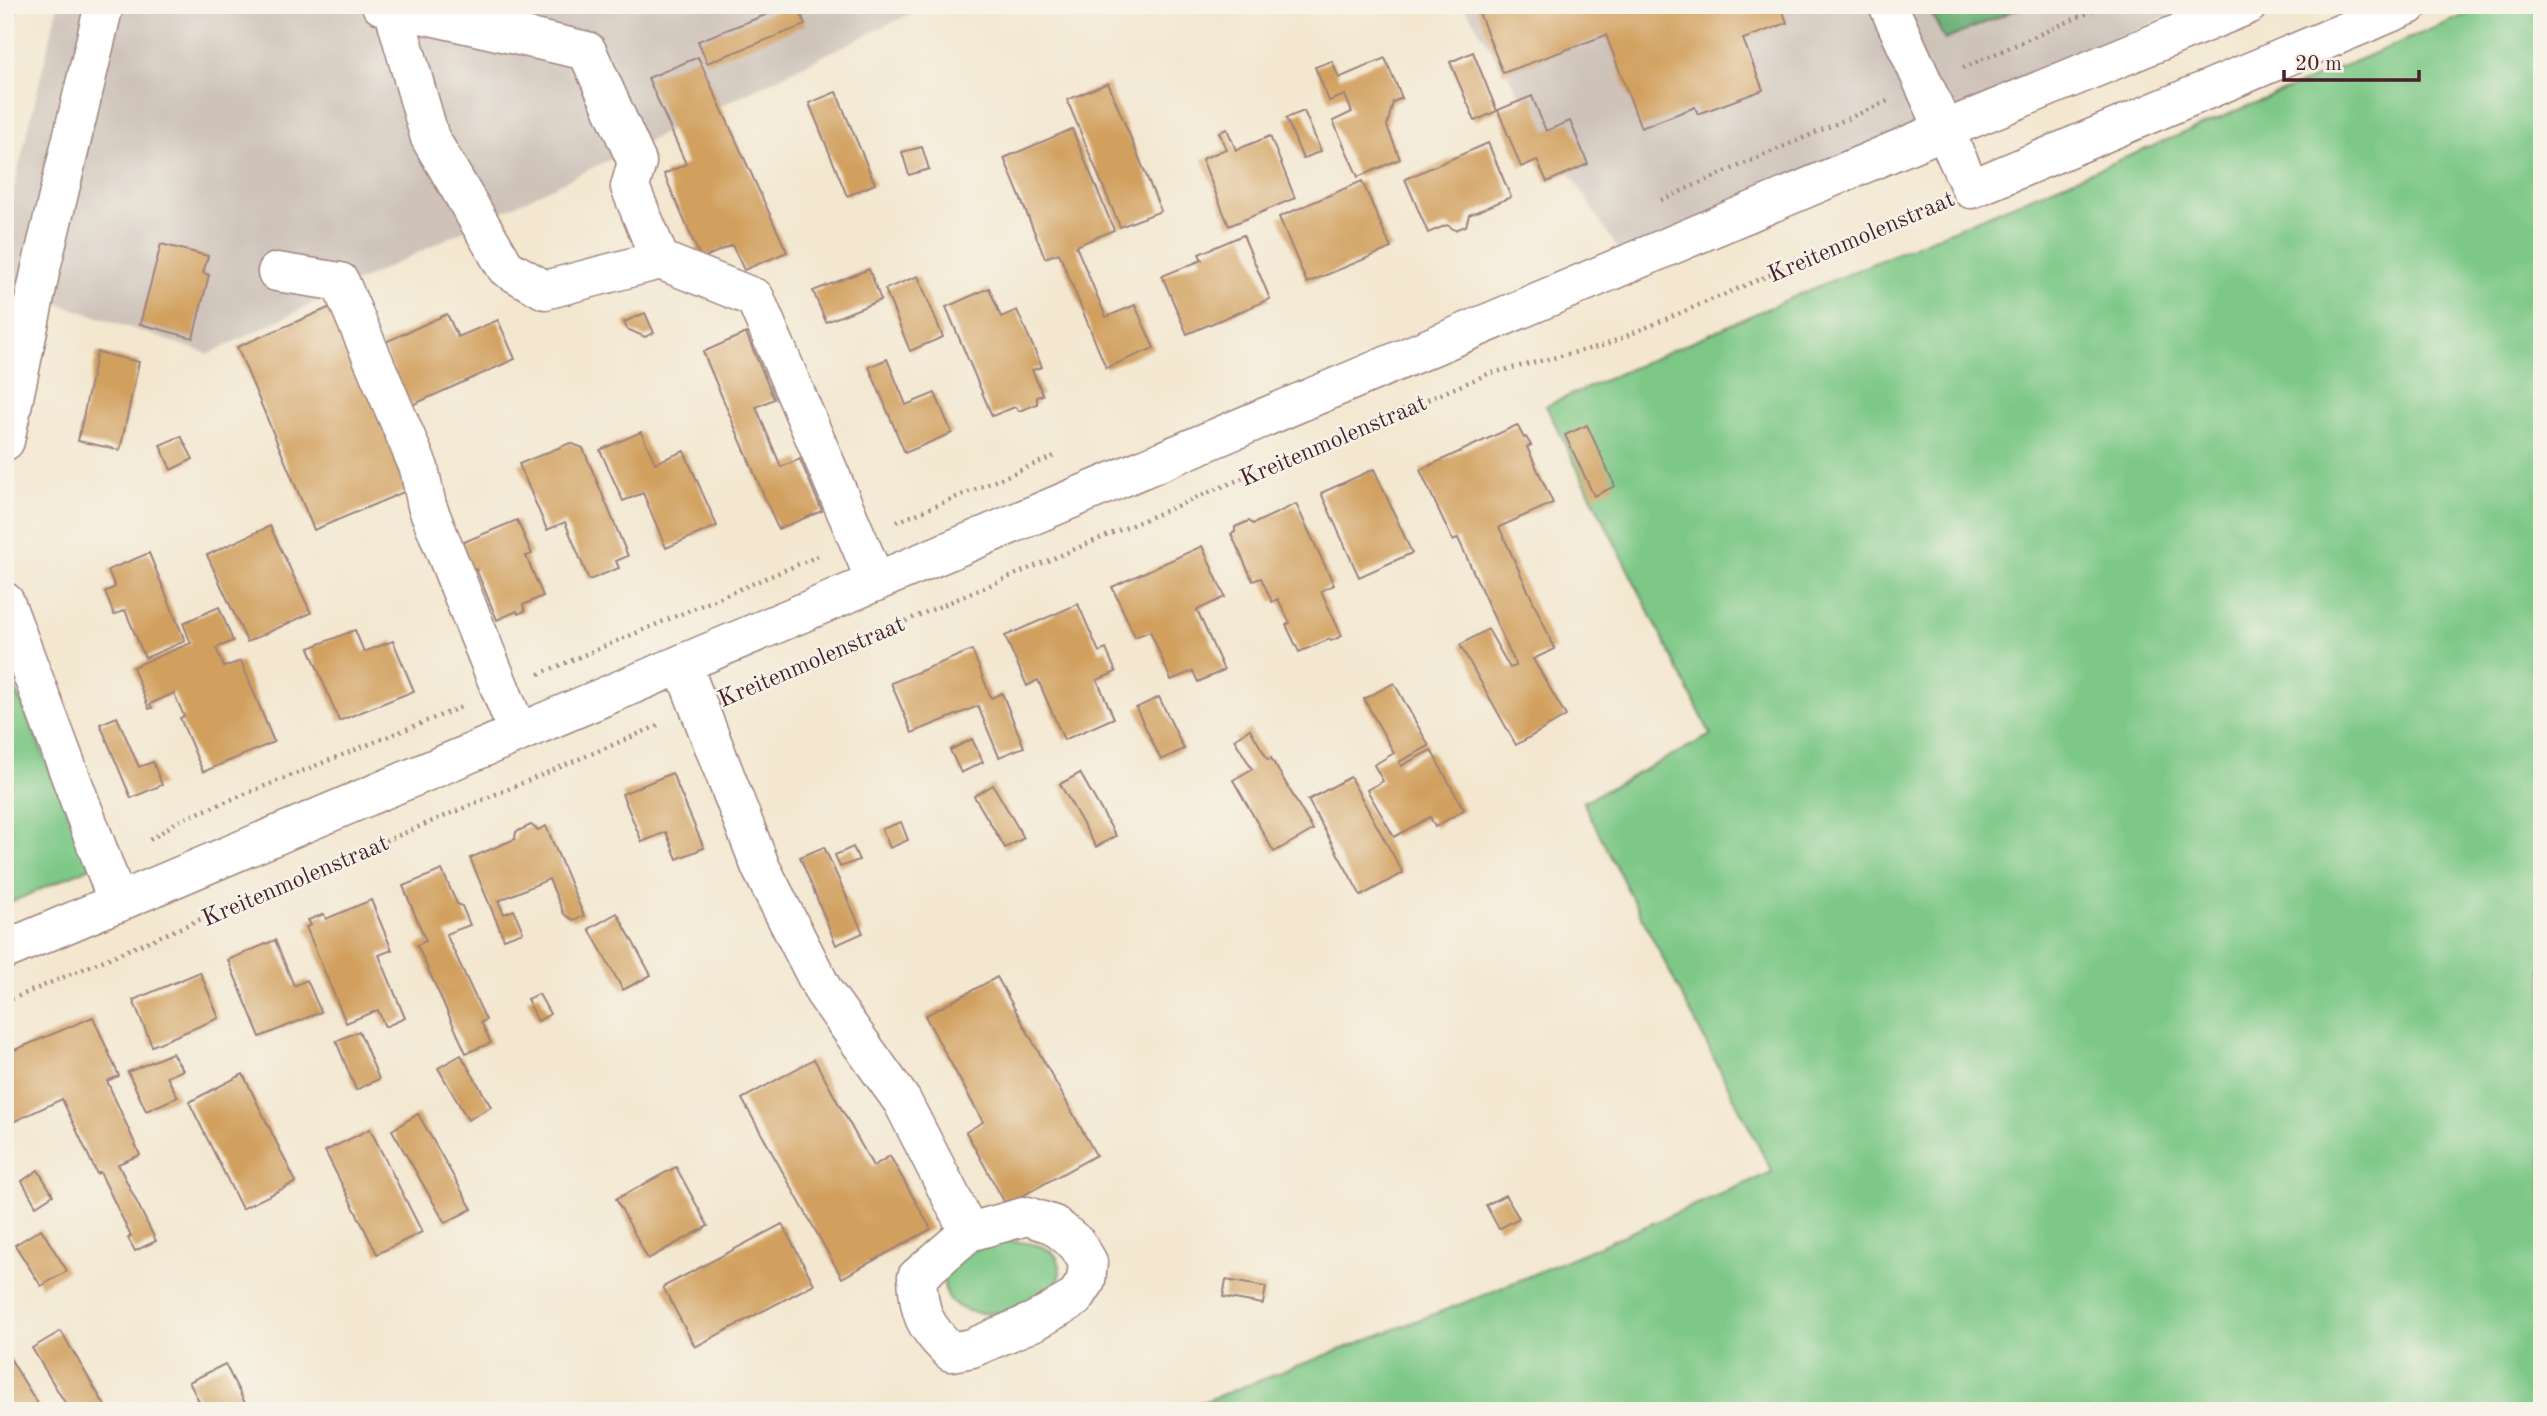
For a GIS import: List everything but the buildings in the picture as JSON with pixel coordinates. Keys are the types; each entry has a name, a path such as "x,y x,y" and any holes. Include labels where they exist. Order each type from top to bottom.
{"street":[{"path":"5,441 41,268 104,5"},
{"path":"1888,5 1944,130"},
{"name":"Kreitenmolenstraat","path":"5,950 1944,130 2248,5"},
{"name":"Kreitenmolenstraat","path":"1944,130 1971,189 2409,5"},
{"path":"387,7 587,51 637,162 630,187 660,260"},
{"path":"387,7 430,138 506,268 545,290 660,260 755,298 876,582"},
{"path":"277,272 340,282 419,468 427,506 518,733"},
{"path":"5,602 118,903"},
{"name":"Kreitenmolenstraat","path":"682,664 761,869 824,992 902,1101 969,1232"}],"path":[{"name":"Kreitenmolenstraat","path":"5,1002 1488,374 1605,345 1971,189"}],"shaded area":[{"path":"5,5 19,5 5,66"},
{"path":"58,5 928,5 209,354 5,286 5,226"},
{"path":"1463,5 2192,5 1628,265"}],"green space":[{"path":"1927,5 2026,5 1945,40"},
{"path":"2489,5 2542,5 2542,1411 1179,1411 1487,1294 1772,1172 1583,802 1711,735 1546,406 1800,294"},
{"path":"5,664 91,867 5,905"},
{"path":"989,1241 1032,1244 1052,1252 1058,1260 1060,1270 1052,1292 1039,1301 1007,1311 974,1312 960,1307 949,1298 944,1284 947,1268"}]}
